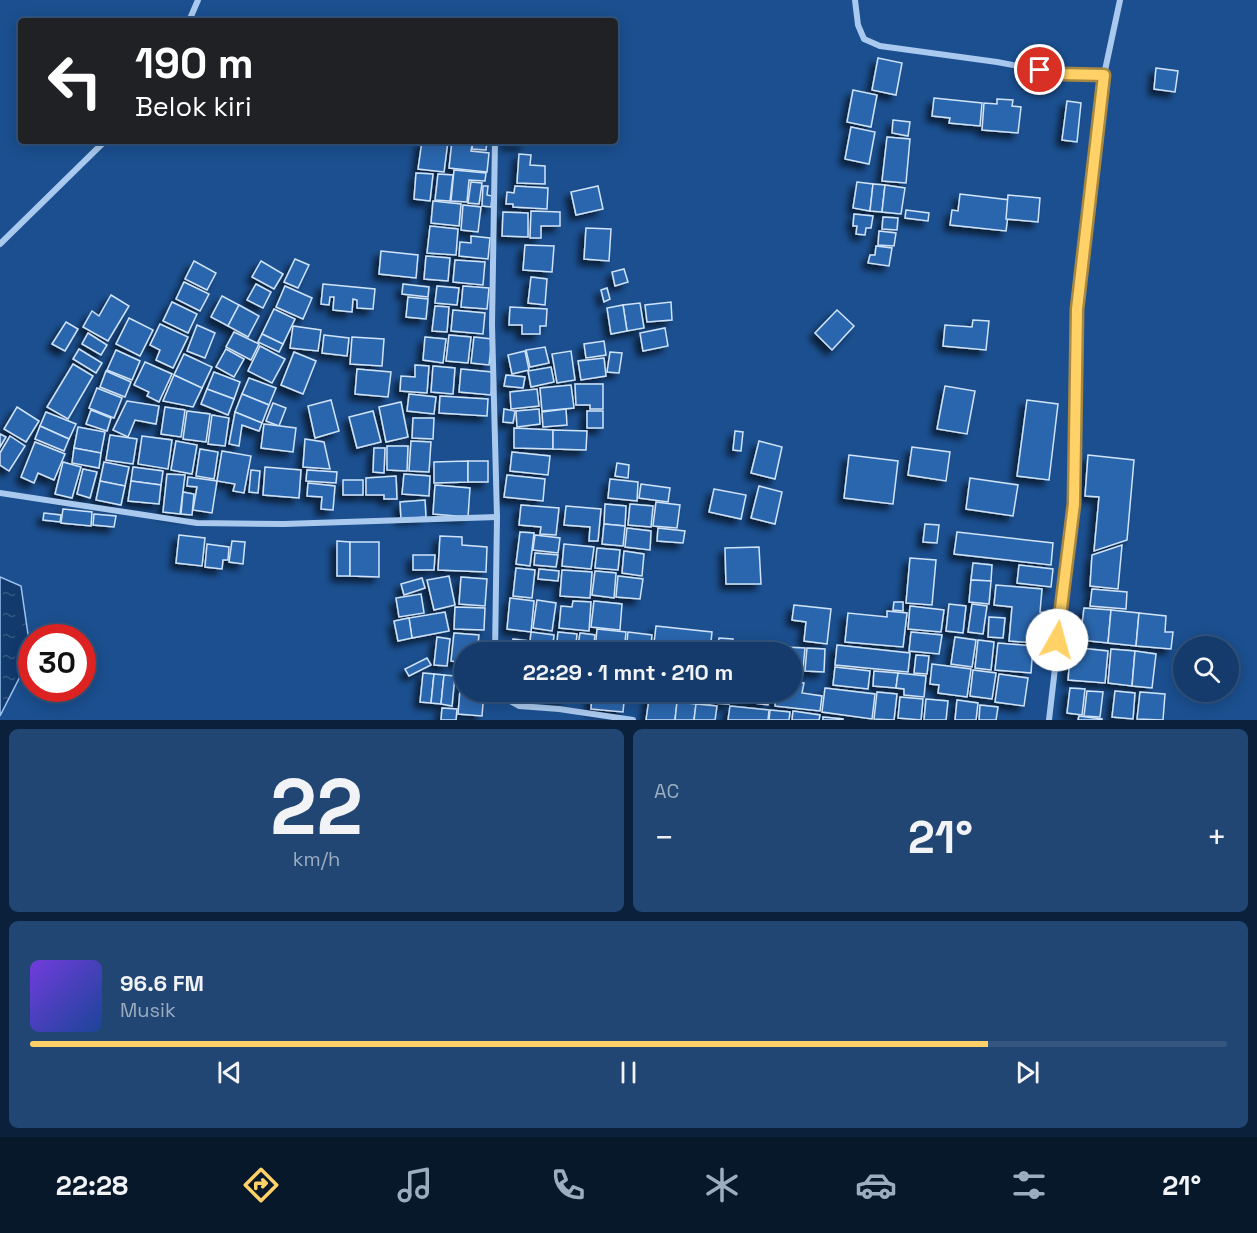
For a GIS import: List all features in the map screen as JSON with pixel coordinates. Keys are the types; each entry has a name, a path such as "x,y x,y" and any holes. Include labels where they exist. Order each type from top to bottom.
{"street":[{"path":"190,18 198,0"},
{"path":"855,0 858,25 864,39 880,46 997,62 1061,74 1104,75"},
{"path":"1049,720 1074,504 1077,309 1104,75 1120,0"},
{"path":"0,244 102,144"},
{"path":"495,144 492,325 497,517 495,642"},
{"path":"0,493 197,523 284,524 497,517"},
{"path":"512,702 519,706 560,709 633,720"}],"water":[{"path":"0,577 21,586 27,624 18,624 18,681 0,716"}],"building":[{"path":"878,58 902,63 896,95 872,90"},
{"path":"1156,68 1178,71 1175,92 1154,89"},
{"path":"853,90 877,95 871,127 847,122"},
{"path":"934,98 982,103 980,126 949,123 950,118 932,116"},
{"path":"997,99 1013,100 1012,106 1021,107 1018,133 982,130 984,103 997,104"},
{"path":"1067,101 1081,103 1077,142 1062,140"},
{"path":"893,120 910,122 908,136 892,133"},
{"path":"851,127 875,132 869,164 845,159"},
{"path":"887,137 910,139 906,183 882,181"},
{"path":"422,144 448,144 444,172 418,169"},
{"path":"452,144 472,144 471,151 489,153 487,172 449,168"},
{"path":"473,144 487,144 486,150 472,149"},
{"path":"519,154 531,155 530,165 545,166 545,184 517,183"},
{"path":"454,170 486,173 485,181 469,180 467,202 451,201"},
{"path":"416,173 433,174 430,201 414,199"},
{"path":"438,174 453,175 450,201 435,200"},
{"path":"471,182 482,183 479,204 468,203"},
{"path":"857,182 873,184 870,211 853,208"},
{"path":"873,184 885,185 882,212 870,211"},
{"path":"885,185 905,188 901,214 882,212"},
{"path":"483,186 488,186 487,195 492,196 491,207 482,206"},
{"path":"515,186 548,188 547,209 513,207 513,204 506,204 507,192 514,193"},
{"path":"598,186 603,209 576,215 571,192"},
{"path":"960,194 1010,200 1006,231 950,225 952,210 958,211"},
{"path":"1008,195 1040,198 1038,222 1006,219"},
{"path":"433,201 461,204 459,226 431,223"},
{"path":"463,205 481,207 478,232 461,230"},
{"path":"906,210 929,213 928,221 905,218"},
{"path":"531,211 560,212 560,226 541,226 541,238 530,238"},
{"path":"503,212 528,213 528,237 502,236"},
{"path":"854,214 873,216 871,228 866,228 865,235 856,234 857,226 853,226"},
{"path":"883,217 898,218 897,230 882,229"},
{"path":"430,226 458,229 456,255 427,253"},
{"path":"586,228 611,229 609,261 584,259"},
{"path":"879,231 896,233 894,246 878,245"},
{"path":"471,236 490,238 488,259 459,256 460,242 471,243"},
{"path":"525,245 554,246 552,272 523,270"},
{"path":"876,246 892,248 889,266 868,263 870,255 875,255"},
{"path":"381,251 418,255 416,278 379,274"},
{"path":"426,256 450,258 448,281 424,279"},
{"path":"295,259 309,265 298,288 284,282"},
{"path":"455,260 485,262 483,285 453,282"},
{"path":"194,261 216,273 207,290 185,279"},
{"path":"261,261 283,274 274,289 252,277"},
{"path":"624,269 628,282 615,286 612,272"},
{"path":"531,277 547,279 545,305 528,303"},
{"path":"184,282 209,294 200,311 176,299"},
{"path":"256,284 271,292 263,308 247,300"},
{"path":"323,284 375,289 373,309 357,308 357,300 353,299 352,312 333,310 334,297 330,297 329,305 321,304"},
{"path":"403,284 429,287 428,297 402,294"},
{"path":"285,286 312,298 303,319 276,307"},
{"path":"437,286 459,288 457,305 435,303"},
{"path":"463,286 489,288 487,309 461,307"},
{"path":"607,288 610,299 604,302 601,290"},
{"path":"111,295 129,306 108,341 83,327 92,311 99,316"},
{"path":"222,296 239,305 228,326 211,317"},
{"path":"408,297 428,299 426,319 406,317"},
{"path":"172,302 197,314 188,333 163,321"},
{"path":"671,302 672,320 647,322 645,305"},
{"path":"640,303 644,328 627,331 623,305"},
{"path":"239,305 259,316 248,337 228,326"},
{"path":"623,305 627,331 611,334 607,308"},
{"path":"435,306 449,307 447,332 432,331"},
{"path":"510,307 547,309 546,326 540,326 540,334 522,334 522,325 509,325"},
{"path":"274,309 295,319 283,344 262,334"},
{"path":"453,310 485,313 483,334 451,331"},
{"path":"837,310 854,326 832,350 815,333"},
{"path":"129,318 153,330 140,356 116,344"},
{"path":"973,320 989,321 986,350 943,346 945,325 972,327"},
{"path":"66,322 78,329 65,351 52,344"},
{"path":"160,324 188,337 173,368 156,360 160,350 150,345"},
{"path":"197,325 215,333 205,358 187,351"},
{"path":"293,326 321,330 318,351 290,348"},
{"path":"665,328 668,346 643,351 640,333"},
{"path":"234,332 259,344 251,360 226,347"},
{"path":"88,333 107,345 101,355 82,344"},
{"path":"262,334 283,344 279,352 258,342"},
{"path":"324,335 349,338 347,356 322,353"},
{"path":"449,335 471,337 468,363 446,361"},
{"path":"352,337 384,339 382,366 350,364"},
{"path":"425,337 446,339 443,363 423,360"},
{"path":"474,337 492,339 489,365 471,363"},
{"path":"604,341 606,355 586,358 584,344"},
{"path":"260,346 285,359 272,383 248,371"},
{"path":"545,347 549,363 530,367 526,350"},
{"path":"79,349 102,363 96,373 73,359"},
{"path":"226,349 244,359 234,377 216,367"},
{"path":"116,350 140,361 132,380 107,370"},
{"path":"525,351 529,370 512,374 508,355"},
{"path":"571,351 575,380 557,383 552,354"},
{"path":"294,352 316,361 303,394 281,385"},
{"path":"610,352 622,353 619,373 607,372"},
{"path":"184,354 212,367 202,388 174,375"},
{"path":"604,358 606,376 581,380 578,361"},
{"path":"145,362 172,374 159,402 147,396 149,392 134,385"},
{"path":"73,364 93,376 68,419 47,407"},
{"path":"415,365 429,366 427,393 400,391 401,376 415,377"},
{"path":"433,366 455,368 453,394 431,392"},
{"path":"551,367 554,382 531,387 528,371"},
{"path":"357,369 391,372 388,397 355,394"},
{"path":"461,369 492,372 491,395 459,392"},
{"path":"106,371 131,382 125,397 100,387"},
{"path":"214,372 240,382 234,399 207,389"},
{"path":"174,375 202,388 193,407 163,401"},
{"path":"506,375 525,377 523,388 504,386"},
{"path":"249,378 276,388 269,405 242,394"},
{"path":"575,384 603,384 603,409 590,409 590,405 576,405"},
{"path":"571,385 574,408 542,411 540,388"},
{"path":"945,386 975,391 967,434 937,429"},
{"path":"97,388 122,398 114,418 89,408"},
{"path":"207,389 234,399 228,415 201,404"},
{"path":"537,389 539,406 511,409 510,392"},
{"path":"242,394 269,405 262,423 235,412"},
{"path":"409,394 436,397 434,414 407,411"},
{"path":"440,396 488,399 487,416 439,413"},
{"path":"331,400 339,431 315,438 308,406"},
{"path":"1027,400 1058,404 1049,480 1017,476"},
{"path":"127,401 159,406 156,424 135,420 128,437 113,430"},
{"path":"401,402 408,437 386,442 379,407"},
{"path":"273,403 286,408 279,426 266,421"},
{"path":"17,407 39,421 26,442 4,429"},
{"path":"165,407 185,410 181,437 161,434"},
{"path":"504,409 515,411 513,423 503,422"},
{"path":"539,409 540,424 517,427 516,411"},
{"path":"566,409 567,425 543,427 542,412"},
{"path":"91,410 111,418 107,431 86,424"},
{"path":"187,411 210,414 206,442 183,439"},
{"path":"373,411 381,442 357,448 349,417"},
{"path":"587,411 603,411 603,428 587,428"},
{"path":"46,412 76,424 69,439 40,426"},
{"path":"235,412 262,423 259,431 242,425 239,446 229,444"},
{"path":"212,415 229,418 225,446 208,444"},
{"path":"413,418 434,418 433,439 412,438"},
{"path":"264,424 296,428 293,452 261,448"},
{"path":"40,426 69,439 64,451 35,439"},
{"path":"78,427 105,432 101,453 74,448"},
{"path":"514,428 553,430 553,449 514,448"},
{"path":"553,430 587,431 586,450 553,449"},
{"path":"735,431 743,432 741,451 733,450"},
{"path":"0,434 6,437 0,447"},
{"path":"110,435 137,439 133,464 106,460"},
{"path":"10,436 25,446 9,471 0,465 0,453"},
{"path":"142,436 172,440 168,469 138,464"},
{"path":"305,439 324,442 330,469 303,467"},
{"path":"176,441 197,445 192,474 171,470"},
{"path":"411,441 431,442 429,472 409,471"},
{"path":"759,441 782,447 775,479 751,473"},
{"path":"35,442 65,454 54,480 38,473 34,483 21,477"},
{"path":"387,446 408,446 407,471 387,470"},
{"path":"912,447 950,452 946,481 908,475"},
{"path":"74,448 101,453 99,468 72,463"},
{"path":"374,448 385,448 384,473 373,472"},
{"path":"200,449 218,452 214,479 196,476"},
{"path":"222,451 251,456 244,493 233,491 235,484 217,481"},
{"path":"512,452 550,456 548,475 510,471"},
{"path":"849,455 898,461 893,504 844,498"},
{"path":"1088,455 1134,460 1127,540 1094,551 1099,497 1085,496"},
{"path":"468,461 468,482 434,483 434,462"},
{"path":"468,461 488,461 488,482 468,482"},
{"path":"63,462 81,467 72,498 55,494"},
{"path":"104,462 129,467 125,486 100,481"},
{"path":"617,463 629,465 628,478 615,476"},
{"path":"133,467 163,471 161,485 131,481"},
{"path":"265,467 301,470 299,498 263,495"},
{"path":"83,469 97,472 90,498 77,494"},
{"path":"251,470 260,471 258,493 249,492"},
{"path":"307,470 337,472 336,483 306,481"},
{"path":"167,474 185,475 180,514 163,512"},
{"path":"404,474 430,476 429,496 402,494"},
{"path":"507,475 545,479 543,501 504,497"},
{"path":"396,476 397,499 384,499 384,495 366,495 366,478"},
{"path":"188,477 217,481 212,513 193,510 197,487 187,486"},
{"path":"970,478 1018,485 1013,516 966,509"},
{"path":"610,479 638,482 637,501 608,498"},
{"path":"343,480 363,480 363,495 343,495"},
{"path":"100,481 125,486 121,505 96,500"},
{"path":"131,481 161,485 159,504 128,501"},
{"path":"308,483 335,486 333,510 321,509 322,497 307,496"},
{"path":"641,484 670,488 668,502 639,498"},
{"path":"435,485 470,488 468,517 433,514"},
{"path":"759,486 782,492 775,524 751,518"},
{"path":"714,489 746,495 741,519 709,512"},
{"path":"183,492 194,494 192,515 181,514"},
{"path":"425,500 426,517 401,519 400,502"},
{"path":"656,502 680,505 677,528 653,526"},
{"path":"605,504 626,506 625,526 604,524"},
{"path":"630,504 653,506 651,527 628,525"},
{"path":"521,505 559,508 556,535 540,534 541,527 519,525"},
{"path":"566,506 601,509 598,541 589,541 590,527 564,525"},
{"path":"63,509 92,512 91,526 61,523"},
{"path":"44,513 61,515 60,522 43,520"},
{"path":"94,514 116,516 114,527 93,525"},
{"path":"604,524 625,526 623,546 602,544"},
{"path":"925,524 939,525 937,543 923,542"},
{"path":"627,528 651,531 650,550 625,547"},
{"path":"658,528 685,531 683,543 657,541"},
{"path":"520,532 534,533 530,566 516,564"},
{"path":"957,532 1053,543 1051,565 954,554"},
{"path":"179,535 205,538 202,566 176,563"},
{"path":"535,535 560,538 558,553 533,550"},
{"path":"440,536 462,537 462,545 487,547 486,572 438,570"},
{"path":"232,541 245,542 243,564 229,562"},
{"path":"337,541 350,542 350,576 337,576"},
{"path":"350,542 379,542 379,577 350,576"},
{"path":"207,544 229,547 228,560 223,560 222,569 205,567"},
{"path":"564,544 594,547 591,569 562,566"},
{"path":"1122,545 1118,589 1090,586 1092,555"},
{"path":"759,547 761,584 726,584 725,548"},
{"path":"597,548 620,550 618,570 595,568"},
{"path":"624,551 644,554 642,576 622,573"},
{"path":"535,553 558,555 556,567 534,565"},
{"path":"413,555 435,555 434,570 413,570"},
{"path":"910,558 936,560 932,605 906,603"},
{"path":"973,563 992,565 991,581 971,580"},
{"path":"1019,565 1053,569 1051,587 1017,583"},
{"path":"516,568 535,570 532,598 513,596"},
{"path":"539,569 559,571 558,581 538,579"},
{"path":"562,570 592,572 590,598 560,596"},
{"path":"595,571 616,573 614,598 592,595"},
{"path":"449,576 455,605 434,610 427,580"},
{"path":"618,576 643,579 640,599 616,597"},
{"path":"461,577 487,579 485,606 459,604"},
{"path":"422,578 425,588 404,595 401,584"},
{"path":"971,580 991,581 989,604 969,602"},
{"path":"996,585 1042,589 1040,612 1050,613 1048,630 1038,629 1037,643 1009,641 1012,607 994,605"},
{"path":"1092,589 1127,592 1126,609 1090,606"},
{"path":"421,594 424,613 399,617 396,598"},
{"path":"510,598 534,601 531,632 507,629"},
{"path":"537,600 556,603 552,631 533,628"},
{"path":"573,601 591,602 589,631 559,628 561,606 572,607"},
{"path":"594,601 622,604 620,630 591,627"},
{"path":"894,602 903,602 903,611 893,610"},
{"path":"949,604 966,606 963,633 946,631"},
{"path":"972,604 987,606 983,634 968,632"},
{"path":"794,605 831,609 827,644 804,641 806,622 792,620"},
{"path":"910,606 944,610 941,632 908,629"},
{"path":"455,607 485,608 484,630 454,629"},
{"path":"1084,608 1111,610 1108,643 1080,640"},
{"path":"1111,610 1139,613 1136,646 1108,643"},
{"path":"887,611 907,613 903,647 845,642 848,613 887,617"},
{"path":"445,612 449,631 412,638 409,618"},
{"path":"1139,613 1166,616 1165,632 1173,632 1171,649 1136,646"},
{"path":"989,617 1005,618 1003,638 988,637"},
{"path":"409,618 412,638 398,641 394,621"},
{"path":"656,626 712,632 711,642 654,642"},
{"path":"597,629 626,632 625,642 596,642"},
{"path":"531,632 554,635 553,642 530,642"},
{"path":"558,632 577,634 576,642 557,642"},
{"path":"628,632 652,635 651,642 627,642"},
{"path":"911,632 942,635 939,654 909,651"},
{"path":"454,633 479,635 478,642 454,642 454,661 451,661"},
{"path":"580,633 595,635 594,642 579,642"},
{"path":"437,637 450,639 447,666 434,665"},
{"path":"955,637 976,640 972,667 951,664"},
{"path":"719,638 733,639 733,642 718,642"},
{"path":"513,639 529,641 529,642 513,642"},
{"path":"978,640 994,642 991,670 975,668"},
{"path":"998,643 1033,646 1031,673 995,670"},
{"path":"837,645 910,653 908,672 835,665"},
{"path":"1071,647 1108,651 1105,683 1068,680"},
{"path":"802,648 805,648 802,678"},
{"path":"807,648 825,649 824,672 805,671"},
{"path":"1111,649 1135,651 1132,686 1108,683"},
{"path":"1135,651 1156,654 1152,688 1132,686"},
{"path":"916,655 929,656 927,674 914,673"},
{"path":"427,658 431,665 409,676 405,669"},
{"path":"932,664 971,669 967,697 938,693 939,685 930,684"},
{"path":"835,667 870,671 868,689 833,685"},
{"path":"973,670 996,673 992,699 970,696"},
{"path":"874,671 898,673 896,688 873,686"},
{"path":"423,673 434,674 431,703 420,702"},
{"path":"898,673 926,676 924,697 904,695 904,689 896,688"},
{"path":"434,674 444,675 441,704 431,703"},
{"path":"999,674 1028,678 1024,706 995,702"},
{"path":"444,675 454,676 452,706 441,704"},
{"path":"825,688 875,694 872,719 822,712"},
{"path":"1070,688 1085,689 1082,715 1067,713"},
{"path":"1087,691 1103,692 1100,717 1084,716"},
{"path":"1115,691 1135,693 1133,719 1112,717"},
{"path":"877,692 897,694 894,720 874,719"},
{"path":"1140,692 1165,694 1163,720 1137,719"},
{"path":"802,693 822,696 820,711 775,706 775,702 802,702"},
{"path":"900,697 923,699 921,720 898,718"},
{"path":"926,699 948,701 946,720 924,720"},
{"path":"957,700 978,703 976,720 955,720"},
{"path":"459,702 483,702 482,716 458,714"},
{"path":"591,702 624,702 623,712 591,709"},
{"path":"649,702 677,702 675,720 646,720"},
{"path":"677,702 696,704 694,720 675,720"},
{"path":"713,702 729,702 729,704"},
{"path":"746,702 768,702 768,705"},
{"path":"696,704 717,706 715,720 694,720"},
{"path":"980,705 998,707 996,720 979,720"},
{"path":"730,706 769,710 768,720 728,720"},
{"path":"442,708 457,709 456,720 441,720"},
{"path":"770,710 790,712 789,720 769,720"},
{"path":"793,711 820,715 819,720 792,720"},
{"path":"1079,716 1102,719 1102,720 1078,720"},
{"path":"823,717 843,719 843,720 823,720"}],"route":[{"path":"1040,70 1061,74 1104,75 1077,309 1074,504 1057,640"}]}
